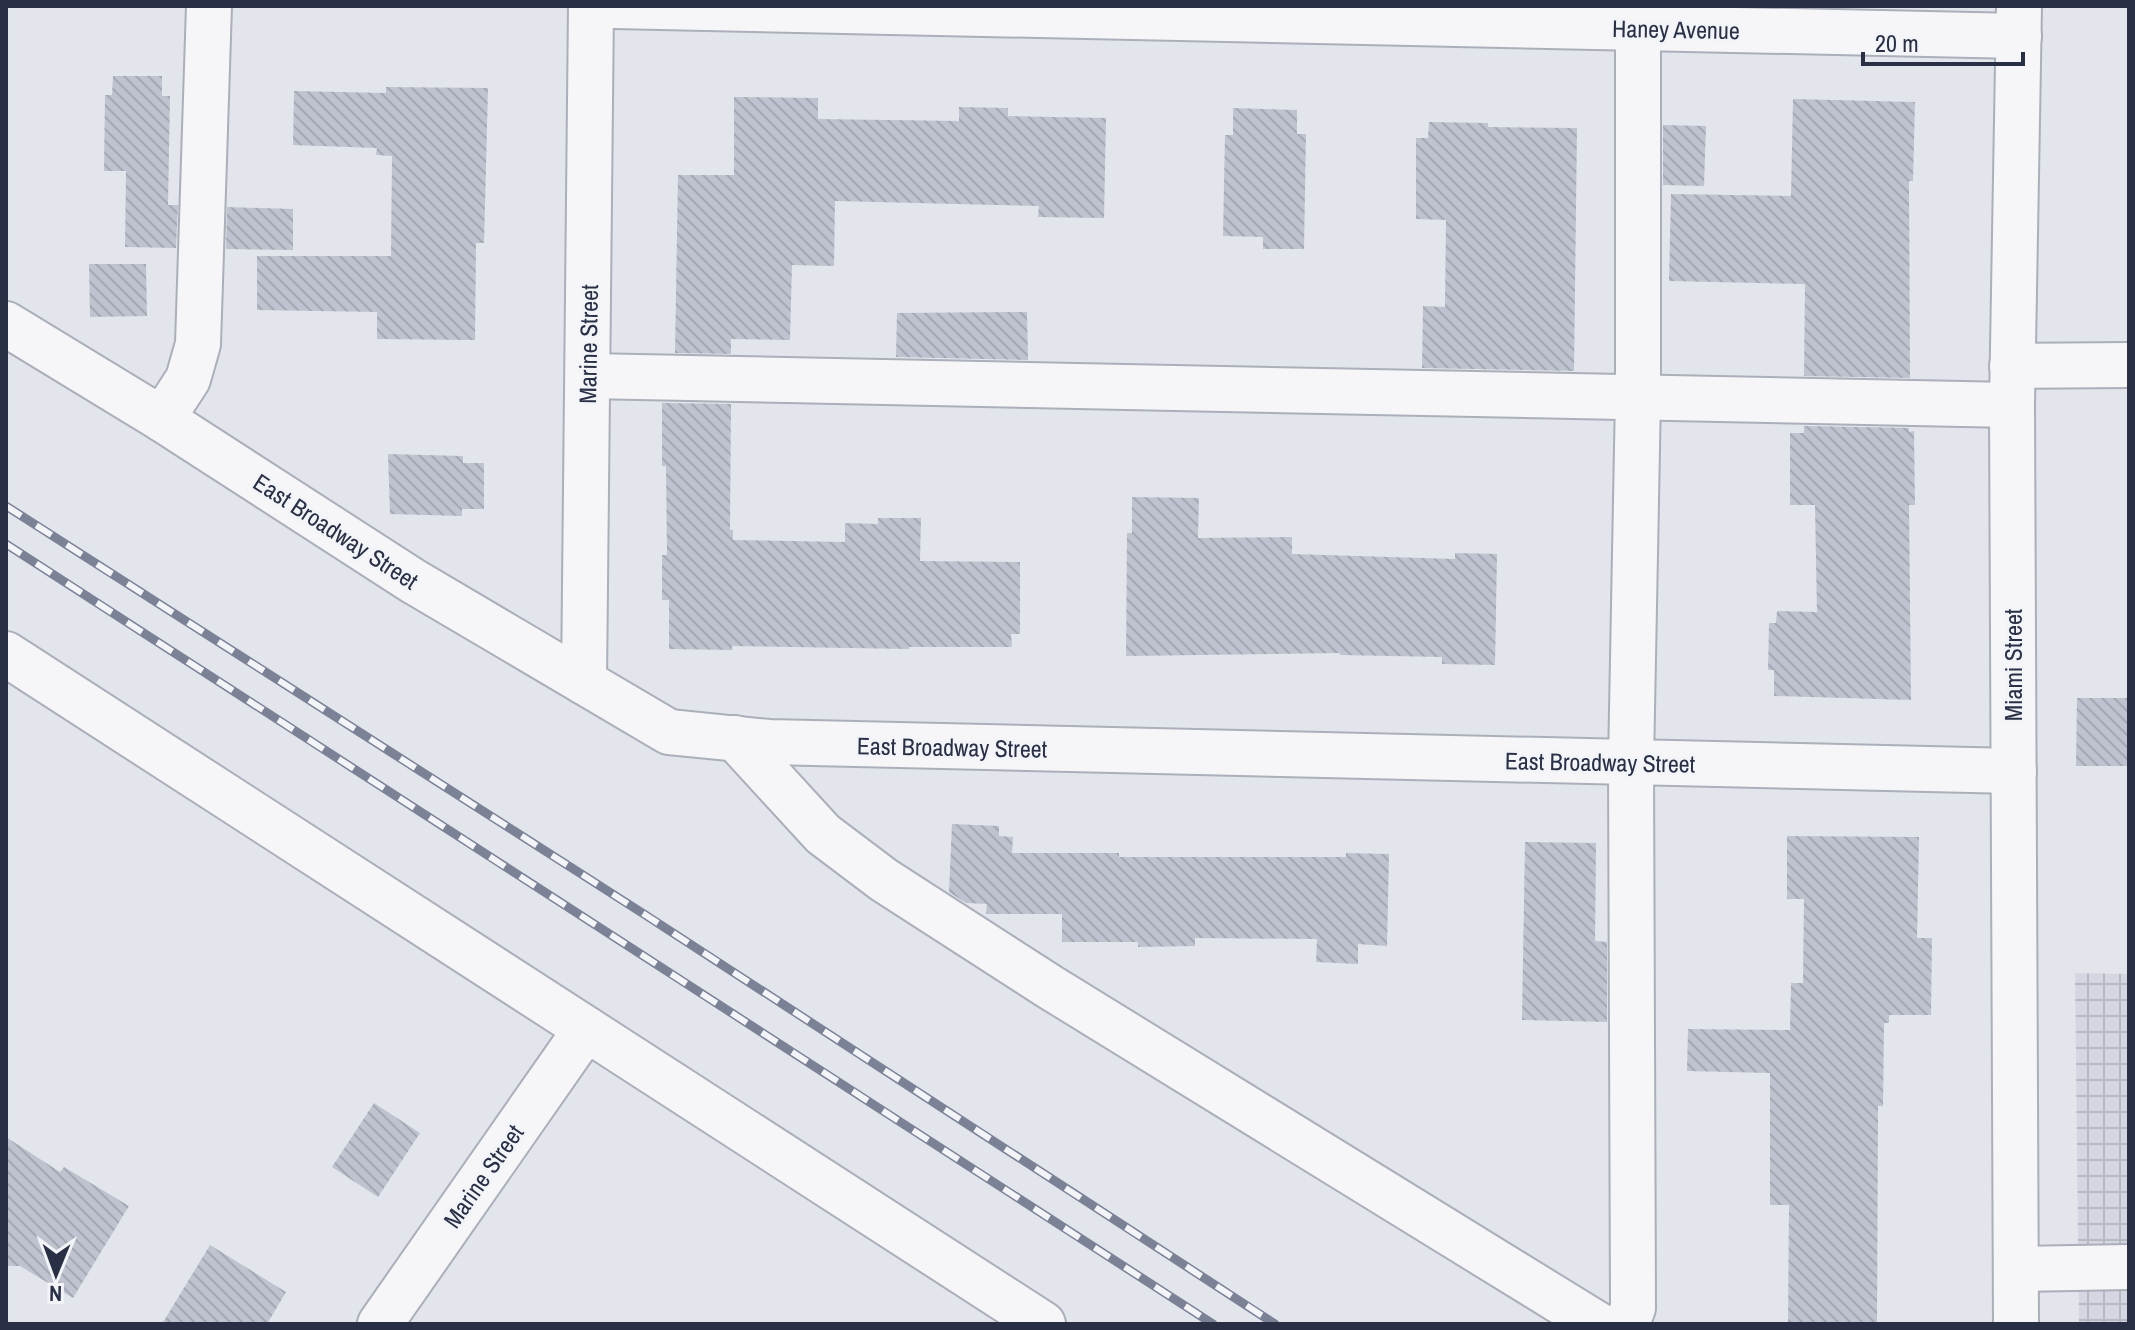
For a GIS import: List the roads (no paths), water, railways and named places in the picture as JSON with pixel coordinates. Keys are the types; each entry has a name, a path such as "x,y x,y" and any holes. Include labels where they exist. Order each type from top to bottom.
{"street":[{"path":"162,419 188,379 198,344 209,6"},
{"name":"Marine Street","path":"584,682 591,6"},
{"name":"Haney Avenue","path":"614,6 2019,21"},
{"path":"1627,1324 1633,1308 1631,763 1638,396 1638,17"},
{"name":"Miami Street","path":"2016,1324 2012,385 2019,21"},
{"name":"East Broadway Street","path":"6,324 162,419 413,581 669,732 769,742 2014,771"},
{"path":"588,376 1638,396 2012,385 2129,365"},
{"path":"6,654 1043,1324"},
{"path":"735,738 823,834 884,880 1050,987 1597,1324"},
{"name":"Marine Street","path":"380,1324 586,1029"},
{"path":"2017,1269 2129,1267"}],"railway":[{"path":"6,506 647,916 1275,1324"},
{"path":"6,544 1213,1324"}]}
